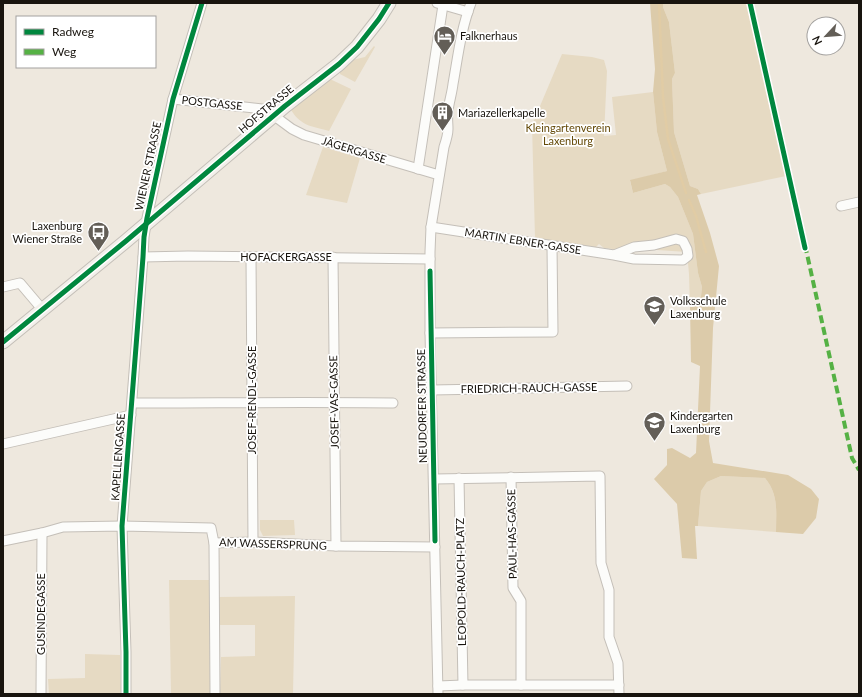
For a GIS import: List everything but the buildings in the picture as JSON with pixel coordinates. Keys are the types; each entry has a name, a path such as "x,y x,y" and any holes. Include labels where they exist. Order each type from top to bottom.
{"main road":[{"name":"HOFSTRASSE","path":"146,223 273,116 339,64 357,47 379,19 389,3"},
{"name":"WIENER STRASSE","path":"3,342 146,223"}],"street":[{"name":"WIENER STRASSE","path":"146,223 173,99 202,3"},
{"path":"418,169 440,4 469,7"},
{"name":"NEUDORFER STRASSE","path":"438,690 430,333 431,227 448,131 447,116 458,50 469,7"},
{"name":"POSTGASSE","path":"173,99 262,108 273,116"},
{"name":"JÄGERGASSE","path":"273,116 304,135 439,176"},
{"path":"841,206 859,202"},
{"name":"KAPELLENGASSE","path":"126,694 122,526 146,223"},
{"name":"MARTIN EBNER-GASSE","path":"431,227 634,259 683,260 688,256 687,249 683,241 676,239 654,245 634,247 614,255"},
{"path":"430,333 553,332 552,246"},
{"name":"HOFACKERGASSE","path":"143,257 333,257 430,259"},
{"name":"JOSEF-RENDL-GASSE","path":"251,257 253,542"},
{"name":"JOSEF-VAS-GASSE","path":"333,257 336,546"},
{"path":"3,287 20,283 42,309"},
{"name":"FRIEDRICH-RAUCH-GASSE","path":"432,390 627,386"},
{"path":"132,403 392,403"},
{"path":"3,444 131,415"},
{"path":"434,479 600,476 601,563 609,590 609,637 618,663 619,689 521,685 463,685 438,690"},
{"name":"PAUL-HAS-GASSE","path":"511,477 513,588 520,601 521,685"},
{"name":"LEOPOLD-RAUCH-PLATZ","path":"459,478 463,685"},
{"name":"AM WASSERSPRUNG","path":"3,541 63,527 122,526 211,528 214,543 253,542 336,546 435,547"},
{"name":"GUSINDEGASSE","path":"41,694 42,533"},
{"path":"214,543 215,694"}],"green space":[{"path":"663,3 752,3 791,175 701,194 698,189 690,186 674,132 672,79 675,73 669,22 663,7"},
{"path":"374,46 375,47 355,82 340,74 340,70 352,60 365,57"},
{"name":"Kleingartenverein Laxenburg","path":"562,54 592,57 604,60 607,71 604,136 616,135 612,97 653,92 657,132 667,171 630,181 633,193 665,184 670,187 678,197 693,234 698,273 702,287 700,307 690,307 687,252 642,249 630,251 604,248 599,244 595,248 535,238 532,125"},
{"path":"330,78 351,89 329,131 302,122 290,108"},
{"path":"323,147 360,158 347,203 306,195"},
{"path":"721,476 765,478 775,497 776,532 698,526 701,491 707,482"},
{"path":"260,520 294,520 295,535 263,536 260,530"},
{"path":"169,580 209,580 210,694 171,694"},
{"path":"295,596 293,694 220,694 221,657 255,656 255,625 220,625 219,597"},
{"path":"85,654 120,655 121,694 49,694 48,679 85,678"}],"shaded area":[{"path":"650,3 663,3 663,7 669,22 675,73 672,79 674,132 690,186 698,189 701,194 697,195 719,266 713,328 709,441 713,463 788,475 811,489 819,499 816,518 803,534 776,532 775,497 765,478 721,476 707,482 701,491 698,526 695,526 697,559 682,558 677,504 654,479 667,465 667,449 672,448 690,458 696,453 700,366 691,362 690,307 700,306 702,287 698,273 693,234 678,197 670,187 665,184 633,193 630,180 667,171 657,132 653,92 655,69"}],"waterway":[{"path":"659,3 663,97 668,139 686,193"},
{"path":"689,200 696,216 706,252"}],"marked path":[{"path":"805,245 852,458 859,470"}],"cycle path":[{"path":"126,694 122,526 144,237 173,99 202,3"},
{"path":"3,342 126,241 285,106 339,64 357,47 379,19 389,3"},
{"path":"750,3 805,248"},
{"path":"430,271 435,541"}],"place":[{"name":"Falknerhaus","path":"445,56"},
{"name":"Mariazellerkapelle","path":"443,132"},
{"name":"Laxenburg Wiener Straße","path":"98,252"},
{"name":"Volksschule Laxenburg","path":"654,326"},
{"name":"Kindergarten Laxenburg","path":"655,442"}]}
